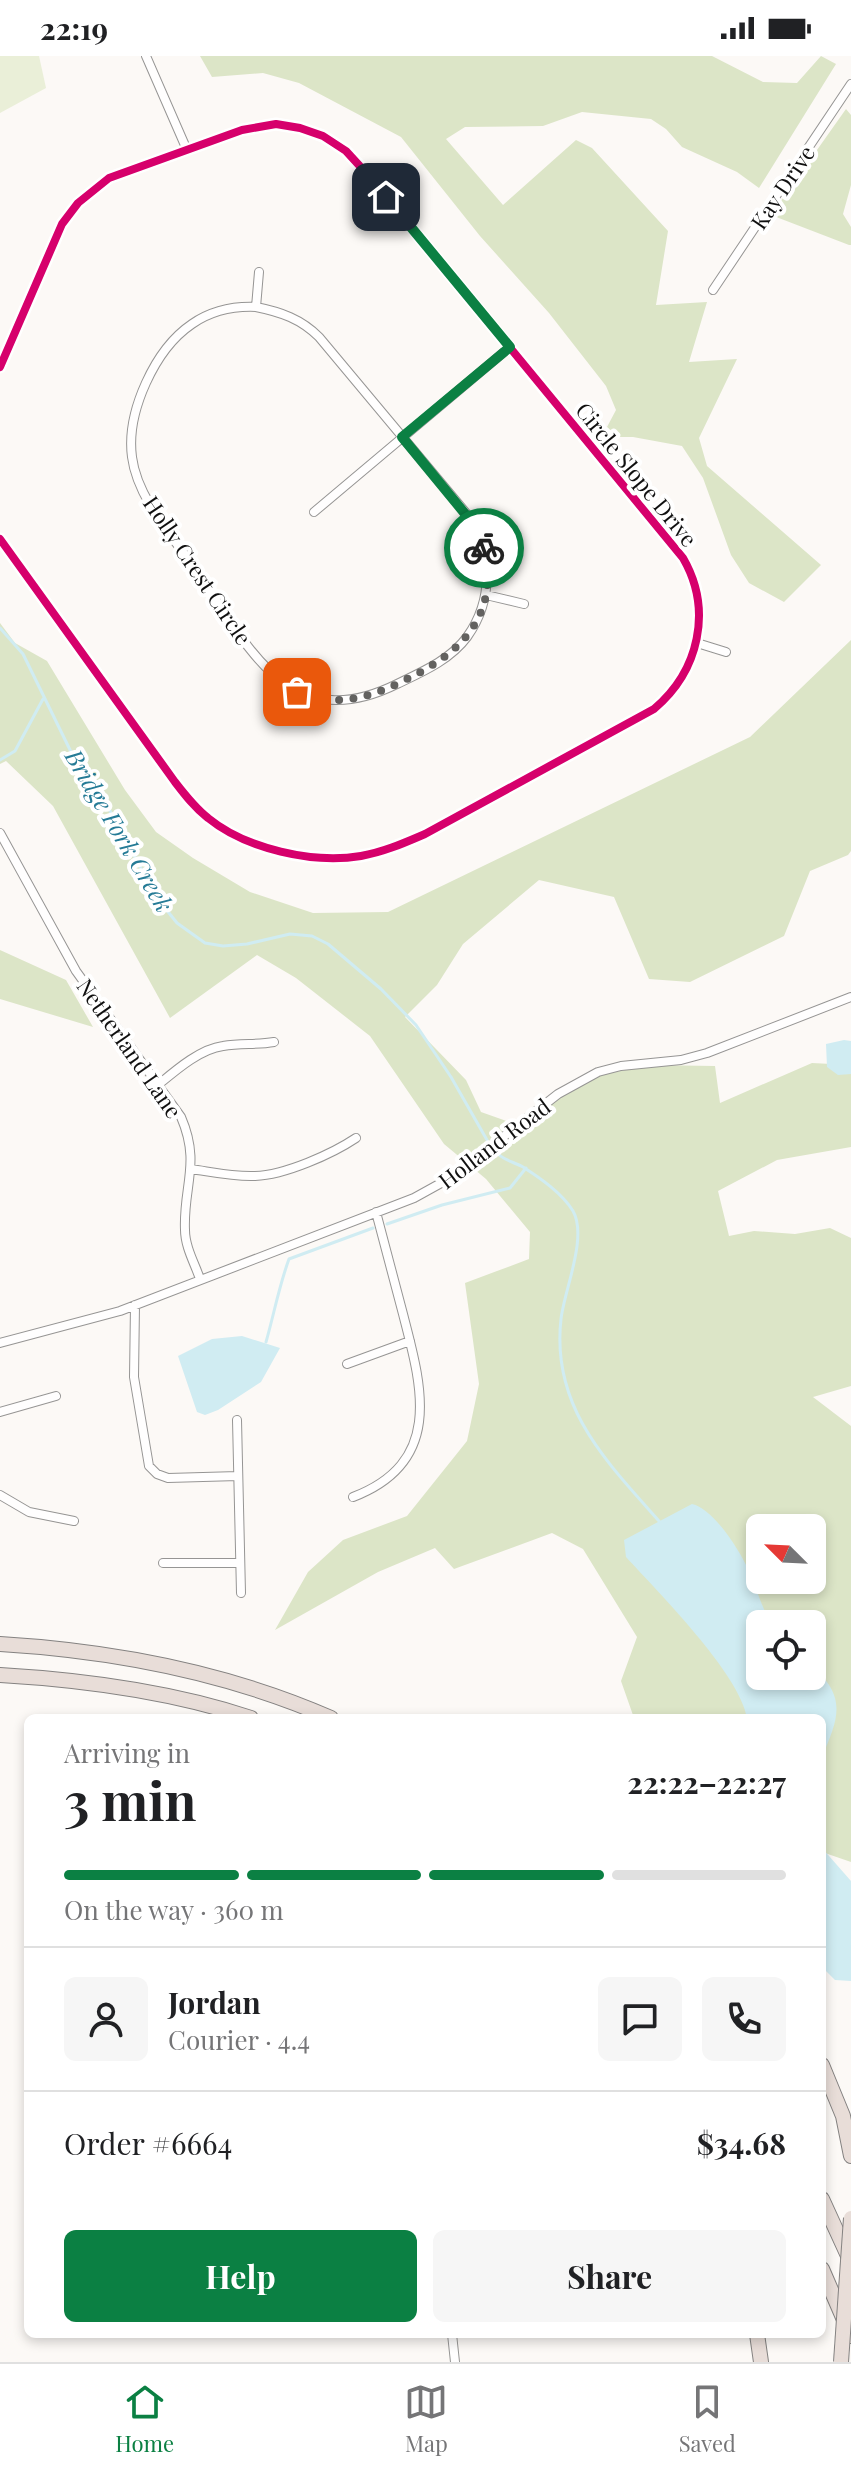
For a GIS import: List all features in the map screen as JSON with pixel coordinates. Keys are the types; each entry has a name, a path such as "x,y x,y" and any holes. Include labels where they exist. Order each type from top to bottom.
{"highway":[{"path":"0,1644 92,1652 181,1668 239,1684 320,1714"},
{"path":"0,1675 47,1678 178,1697 237,1714"},
{"path":"826,2075 843,2116 851,2156"},
{"path":"826,2208 851,2262"},
{"path":"841,2362 851,2218"},
{"path":"826,2278 851,2336"},
{"path":"758,2338 761,2362"}],"street":[{"path":"146,56 187,150"},
{"name":"Kay Drive","path":"713,290 851,84"},
{"name":"Circle Slope Drive","path":"0,367 56,236 78,203 109,178 242,130 268,125 292,126 323,136 346,151 368,175 683,558 697,595 697,643 680,681 654,709 425,834 398,846 358,857 299,854 235,834 199,811 0,539"},
{"path":"256,307 259,272"},
{"name":"Holly Crest Circle","path":"256,307 286,314 312,330 402,437 476,529 488,574 486,595 477,622 453,653 419,674 369,696 340,701 304,695 285,685 263,665 145,494 134,469 131,440 144,390 176,337 195,322 216,312 256,307"},
{"path":"314,512 510,347"},
{"path":"486,595 524,604"},
{"path":"697,643 726,652"},
{"name":"Netherland Lane","path":"0,834 76,971 181,1117 188,1135 191,1169 185,1231 200,1279"},
{"name":"Holland Road","path":"0,1343 135,1305 414,1198 452,1177 558,1094 598,1072 621,1066 681,1060 707,1053 851,997"},
{"path":"158,1085 203,1053 221,1046 253,1046 274,1042"},
{"path":"191,1169 246,1176 270,1174 342,1147 356,1138"},
{"path":"353,1497 370,1490 392,1474 416,1438 421,1418 421,1396 410,1341 376,1212"},
{"path":"135,1305 134,1377 149,1466 157,1474 168,1478 238,1476"},
{"path":"347,1364 410,1341"},
{"path":"0,1412 56,1396"},
{"path":"237,1420 241,1593"},
{"path":"0,1495 29,1512 74,1521"},
{"path":"163,1563 240,1563"},
{"path":"452,2338 455,2362"}],"green space":[{"path":"0,56 39,56 46,88 0,113"},
{"path":"200,56 712,56 763,82 797,83 821,56 836,64 759,188 737,172 682,147 666,129 651,119 582,112 543,126 465,127 446,139 503,205 576,140 592,148 668,231 656,305 707,302 689,362 737,359 699,438 707,466 821,565 784,602 749,583 731,555 703,478 682,446 618,437 607,427 616,410 606,386 401,137 299,83 263,73 212,77"},
{"path":"846,109 851,115 851,185 843,214 851,227 851,245 771,215"},
{"path":"0,623 15,643 47,661 125,790 156,832 250,892 313,913 388,912 750,737 851,640 851,851 810,871 784,936 690,982 649,979 614,897 539,880 463,944 437,985 405,1017 466,1080 481,1112 515,1124 573,1081 649,1065 715,1066 720,1103 812,1063 851,1065 851,1147 777,1160 718,1191 729,1236 754,1231 795,1234 830,1228 851,1238 851,1386 813,1397 851,1426 851,1862 826,1853 826,1714 633,1714 621,1681 637,1637 583,1549 552,1533 454,1569 435,1548 378,1572 275,1630 308,1572 343,1540 407,1516 467,1441 479,1384 465,1283 529,1259 530,1232 486,1179 444,1144 370,1036 296,978 257,955 170,1018 53,806 6,761 0,764"},
{"path":"0,950 66,980 93,1027 0,999"}],"water":[{"path":"851,1041 851,1074 838,1075 827,1067 826,1044"},
{"path":"242,1336 280,1348 261,1382 218,1410 205,1415 197,1412 178,1356 212,1339"},
{"path":"692,1504 709,1514 733,1542 746,1566 746,1594 758,1594 765,1610 746,1610 746,1690 826,1690 826,1681 835,1699 836,1709 826,1747 826,1714 746,1714 730,1679 714,1657 626,1557 624,1540"},
{"path":"826,1853 851,1881 851,1981 835,1980 826,1971"}],"waterway":[{"name":"Bridge Fork Creek","path":"0,628 23,654 75,760 96,785 157,898 177,923 205,943 223,946 290,934 312,936 328,944 381,989 416,1025 451,1077 487,1140"},
{"path":"0,760 15,751 43,699"},
{"name":"Bridge Fork Creek","path":"497,1153 543,1181 573,1211 577,1222 577,1249 561,1319 560,1350 565,1379 586,1430 602,1454 659,1521"},
{"path":"387,1224 442,1205 510,1188 526,1168"},
{"path":"266,1342 289,1259 373,1228"}],"cycle path":[{"path":"0,367 62,224 78,203 109,178 242,130 276,124 323,136 346,151 368,175 683,558 697,598 697,639 682,677 654,709 409,841 361,856 302,856 241,838 194,806 0,539"}],"way so far":[{"path":"297,692 326,700 360,698 419,674 453,653 477,622 485,602 488,574 484,548"}],"route":[{"path":"386,197 510,347 402,437 471,521 484,548"}]}
